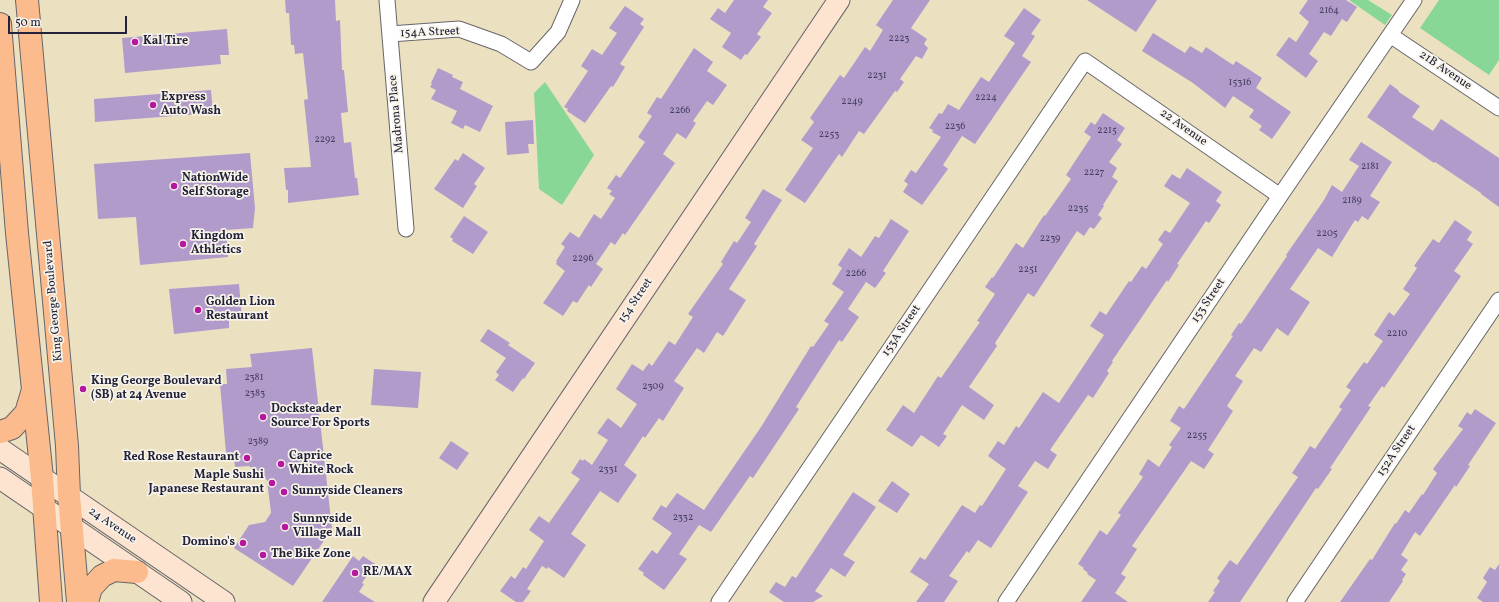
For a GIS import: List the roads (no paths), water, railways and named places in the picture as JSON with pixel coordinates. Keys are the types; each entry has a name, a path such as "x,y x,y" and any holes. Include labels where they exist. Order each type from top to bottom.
{"main road":[{"name":"King George Boulevard","path":"26,0 67,446 71,526 78,602"},
{"path":"1,31 18,91 25,154 29,161 35,164 42,164"},
{"path":"1,31 18,233 42,478 51,602"},
{"path":"0,432 12,428 26,413 33,390"},
{"path":"87,602 91,588 102,576 114,570 137,572"}],"street":[{"name":"Madrona Place","path":"386,0 406,229"},
{"name":"154A Street","path":"390,34 459,29 501,44 531,62 558,32 572,0"},
{"name":"154 Street","path":"434,602 839,0"},
{"name":"153 Street","path":"1006,602 1414,0"},
{"name":"21B Avenue","path":"1390,35 1499,108"},
{"name":"22 Avenue","path":"1085,61 1280,196"},
{"name":"153A Street","path":"719,602 1085,61"},
{"name":"152A Street","path":"1295,602 1499,300"},
{"name":"24 Avenue","path":"0,449 224,602"},
{"name":"24 Avenue","path":"0,478 181,602"}],"place":[{"name":"Kal Tire","path":"135,42"},
{"name":"Express Auto Wash","path":"153,105"},
{"name":"NationWide Self Storage","path":"174,186"},
{"name":"Kingdom Athletics","path":"183,244"},
{"name":"Golden Lion Restaurant","path":"198,310"},
{"name":"King George Boulevard (SB) at 24 Avenue","path":"83,389"},
{"name":"Docksteader Source For Sports","path":"263,417"},
{"name":"Red Rose Restaurant","path":"247,458"},
{"name":"Caprice White Rock","path":"281,464"},
{"name":"Maple Sushi Japanese Restaurant","path":"272,483"},
{"name":"Sunnyside Cleaners","path":"284,492"},
{"name":"Sunnyside Village Mall","path":"285,527"},
{"name":"Domino's","path":"243,543"},
{"name":"The Bike Zone","path":"263,555"},
{"name":"RE/MAX","path":"355,573"}]}
